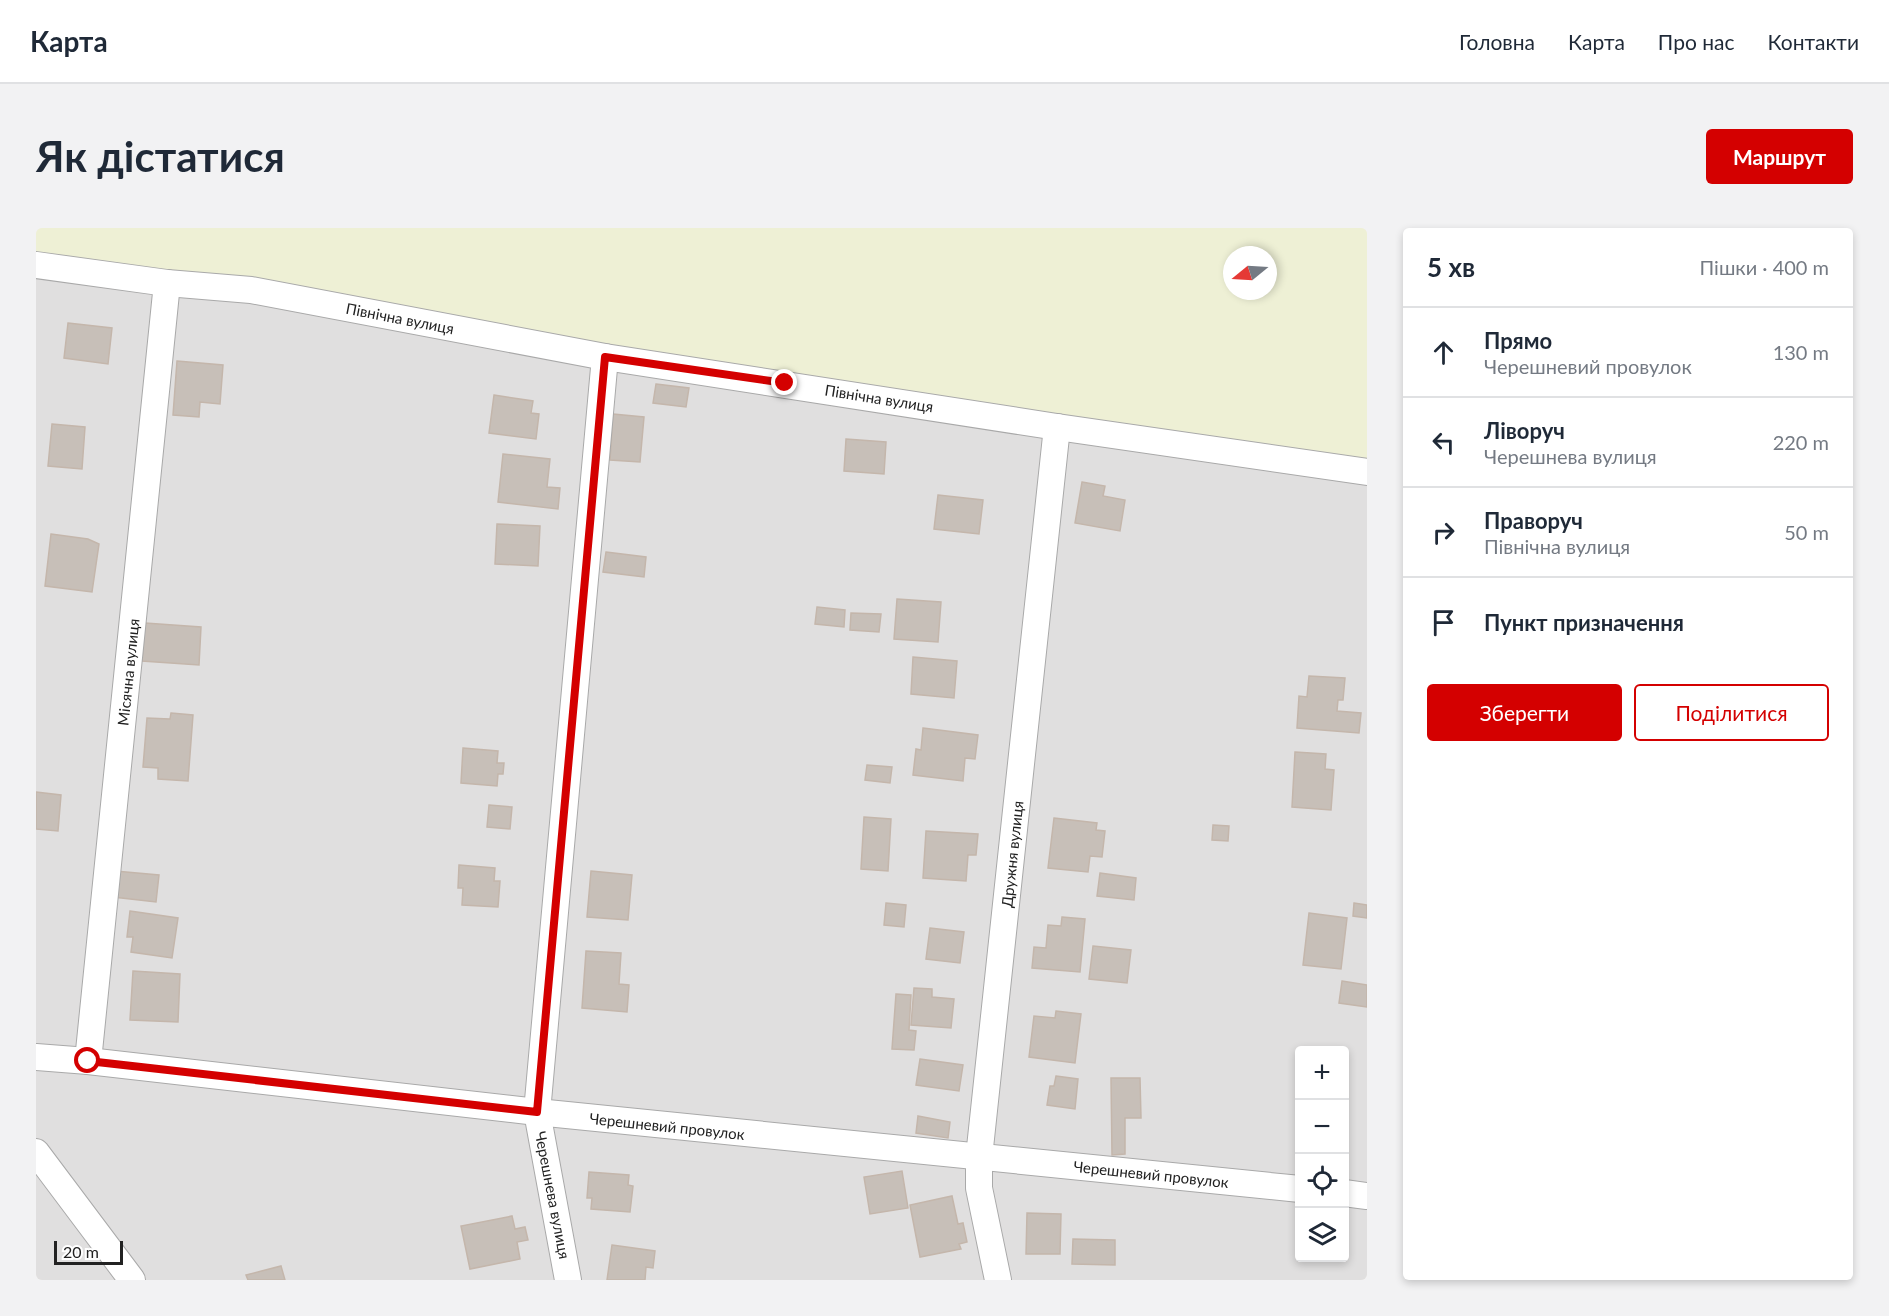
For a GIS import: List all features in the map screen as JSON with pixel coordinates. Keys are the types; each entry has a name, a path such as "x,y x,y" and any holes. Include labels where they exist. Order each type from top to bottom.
{"street":[{"name":"Північна вулиця","path":"36,265 167,283 251,290 605,357 1367,472"},
{"name":"Місячна вулиця","path":"88,1061 167,283"},
{"name":"Черешнева вулиця","path":"568,1280 537,1112 605,357"},
{"name":"Дружня вулиця","path":"998,1280 980,1188 979,1157 1057,427"},
{"name":"Черешневий провулок","path":"36,1057 537,1112 1295,1189"},
{"path":"36,1152 132,1280"},
{"path":"1349,1194 1367,1196"}],"shaded area":[{"path":"36,265 1367,472 1367,1280 36,1280"}],"green space":[{"path":"36,228 1367,228 1367,472 36,265"}],"building":[{"path":"68,323 112,328 108,364 64,358"},
{"path":"177,361 223,365 220,404 200,402 199,417 173,415"},
{"path":"656,384 689,388 686,407 653,403"},
{"path":"494,395 533,401 531,413 539,414 536,439 489,433"},
{"path":"613,414 644,417 640,462 610,460"},
{"path":"52,424 85,427 82,469 48,466"},
{"path":"846,439 886,442 884,474 844,471"},
{"path":"503,454 550,459 547,487 560,488 558,509 498,502"},
{"path":"1082,482 1105,486 1103,496 1125,500 1120,531 1075,523"},
{"path":"938,495 983,500 979,534 934,529"},
{"path":"497,524 540,526 538,566 495,564"},
{"path":"51,534 88,539 99,544 92,592 45,586"},
{"path":"606,552 646,557 644,577 603,572"},
{"path":"897,599 941,602 938,642 894,639"},
{"path":"817,607 845,610 844,627 815,624"},
{"path":"851,613 881,614 879,632 850,630"},
{"path":"145,623 201,627 199,665 142,661"},
{"path":"913,657 957,661 954,698 911,694"},
{"path":"1309,676 1345,678 1343,700 1338,700 1337,711 1361,713 1359,733 1297,728 1299,696 1307,697"},
{"path":"171,713 193,715 188,781 158,779 158,768 143,767 147,718 170,719"},
{"path":"923,728 978,735 975,759 965,758 963,781 913,775 916,749 921,750"},
{"path":"463,748 498,751 497,763 504,763 503,774 498,774 497,786 461,783"},
{"path":"1295,752 1326,754 1325,769 1334,770 1331,810 1292,807"},
{"path":"867,765 892,767 890,783 865,780"},
{"path":"36,792 61,795 58,831 36,829"},
{"path":"489,805 512,807 510,829 487,827"},
{"path":"864,817 891,819 888,871 861,869"},
{"path":"1054,818 1097,823 1096,830 1105,831 1102,857 1090,856 1088,872 1048,868"},
{"path":"1213,825 1229,826 1228,841 1212,840"},
{"path":"926,831 978,834 976,855 968,855 966,881 923,878"},
{"path":"459,865 495,868 494,881 500,881 498,907 462,905 463,888 458,888"},
{"path":"115,871 159,875 156,902 113,897"},
{"path":"591,871 632,875 628,920 587,917"},
{"path":"1100,873 1136,878 1134,900 1097,896"},
{"path":"886,903 906,905 904,927 884,925"},
{"path":"1354,903 1367,905 1367,918 1353,916"},
{"path":"130,911 178,918 172,958 131,952 133,937 127,937"},
{"path":"1309,913 1347,918 1341,969 1303,965"},
{"path":"1062,917 1085,919 1080,972 1032,968 1034,947 1046,948 1048,925 1061,926"},
{"path":"930,928 964,932 960,963 926,959"},
{"path":"1093,946 1131,950 1127,983 1089,979"},
{"path":"586,951 621,953 619,984 629,985 627,1012 582,1008"},
{"path":"133,971 180,974 178,1022 130,1020"},
{"path":"1342,981 1367,985 1367,1007 1339,1003"},
{"path":"914,988 932,989 932,997 954,999 951,1028 911,1025"},
{"path":"896,994 911,995 909,1030 916,1031 914,1050 892,1049"},
{"path":"1056,1011 1081,1014 1075,1063 1029,1057 1034,1016 1055,1018"},
{"path":"920,1059 963,1065 959,1091 916,1085"},
{"path":"1056,1076 1078,1079 1075,1109 1047,1105 1050,1086 1054,1086"},
{"path":"1111,1078 1140,1078 1141,1118 1125,1118 1125,1154 1112,1155"},
{"path":"918,1116 950,1122 948,1138 916,1133"},
{"path":"902,1171 908,1208 870,1214 864,1177"},
{"path":"589,1172 629,1175 628,1185 633,1186 630,1212 591,1209 592,1198 587,1198"},
{"path":"952,1196 958,1224 963,1223 967,1242 959,1244 961,1249 920,1257 910,1205"},
{"path":"1027,1213 1061,1214 1060,1254 1026,1254"},
{"path":"512,1216 515,1229 525,1227 528,1240 517,1242 520,1259 470,1269 461,1226"},
{"path":"1073,1239 1115,1240 1115,1265 1072,1264"},
{"path":"612,1245 655,1251 653,1268 646,1267 645,1280 607,1280"},
{"path":"281,1266 285,1280 248,1280 246,1275"}],"route":[{"path":"88,1061 537,1112 605,357 785,383"}]}
